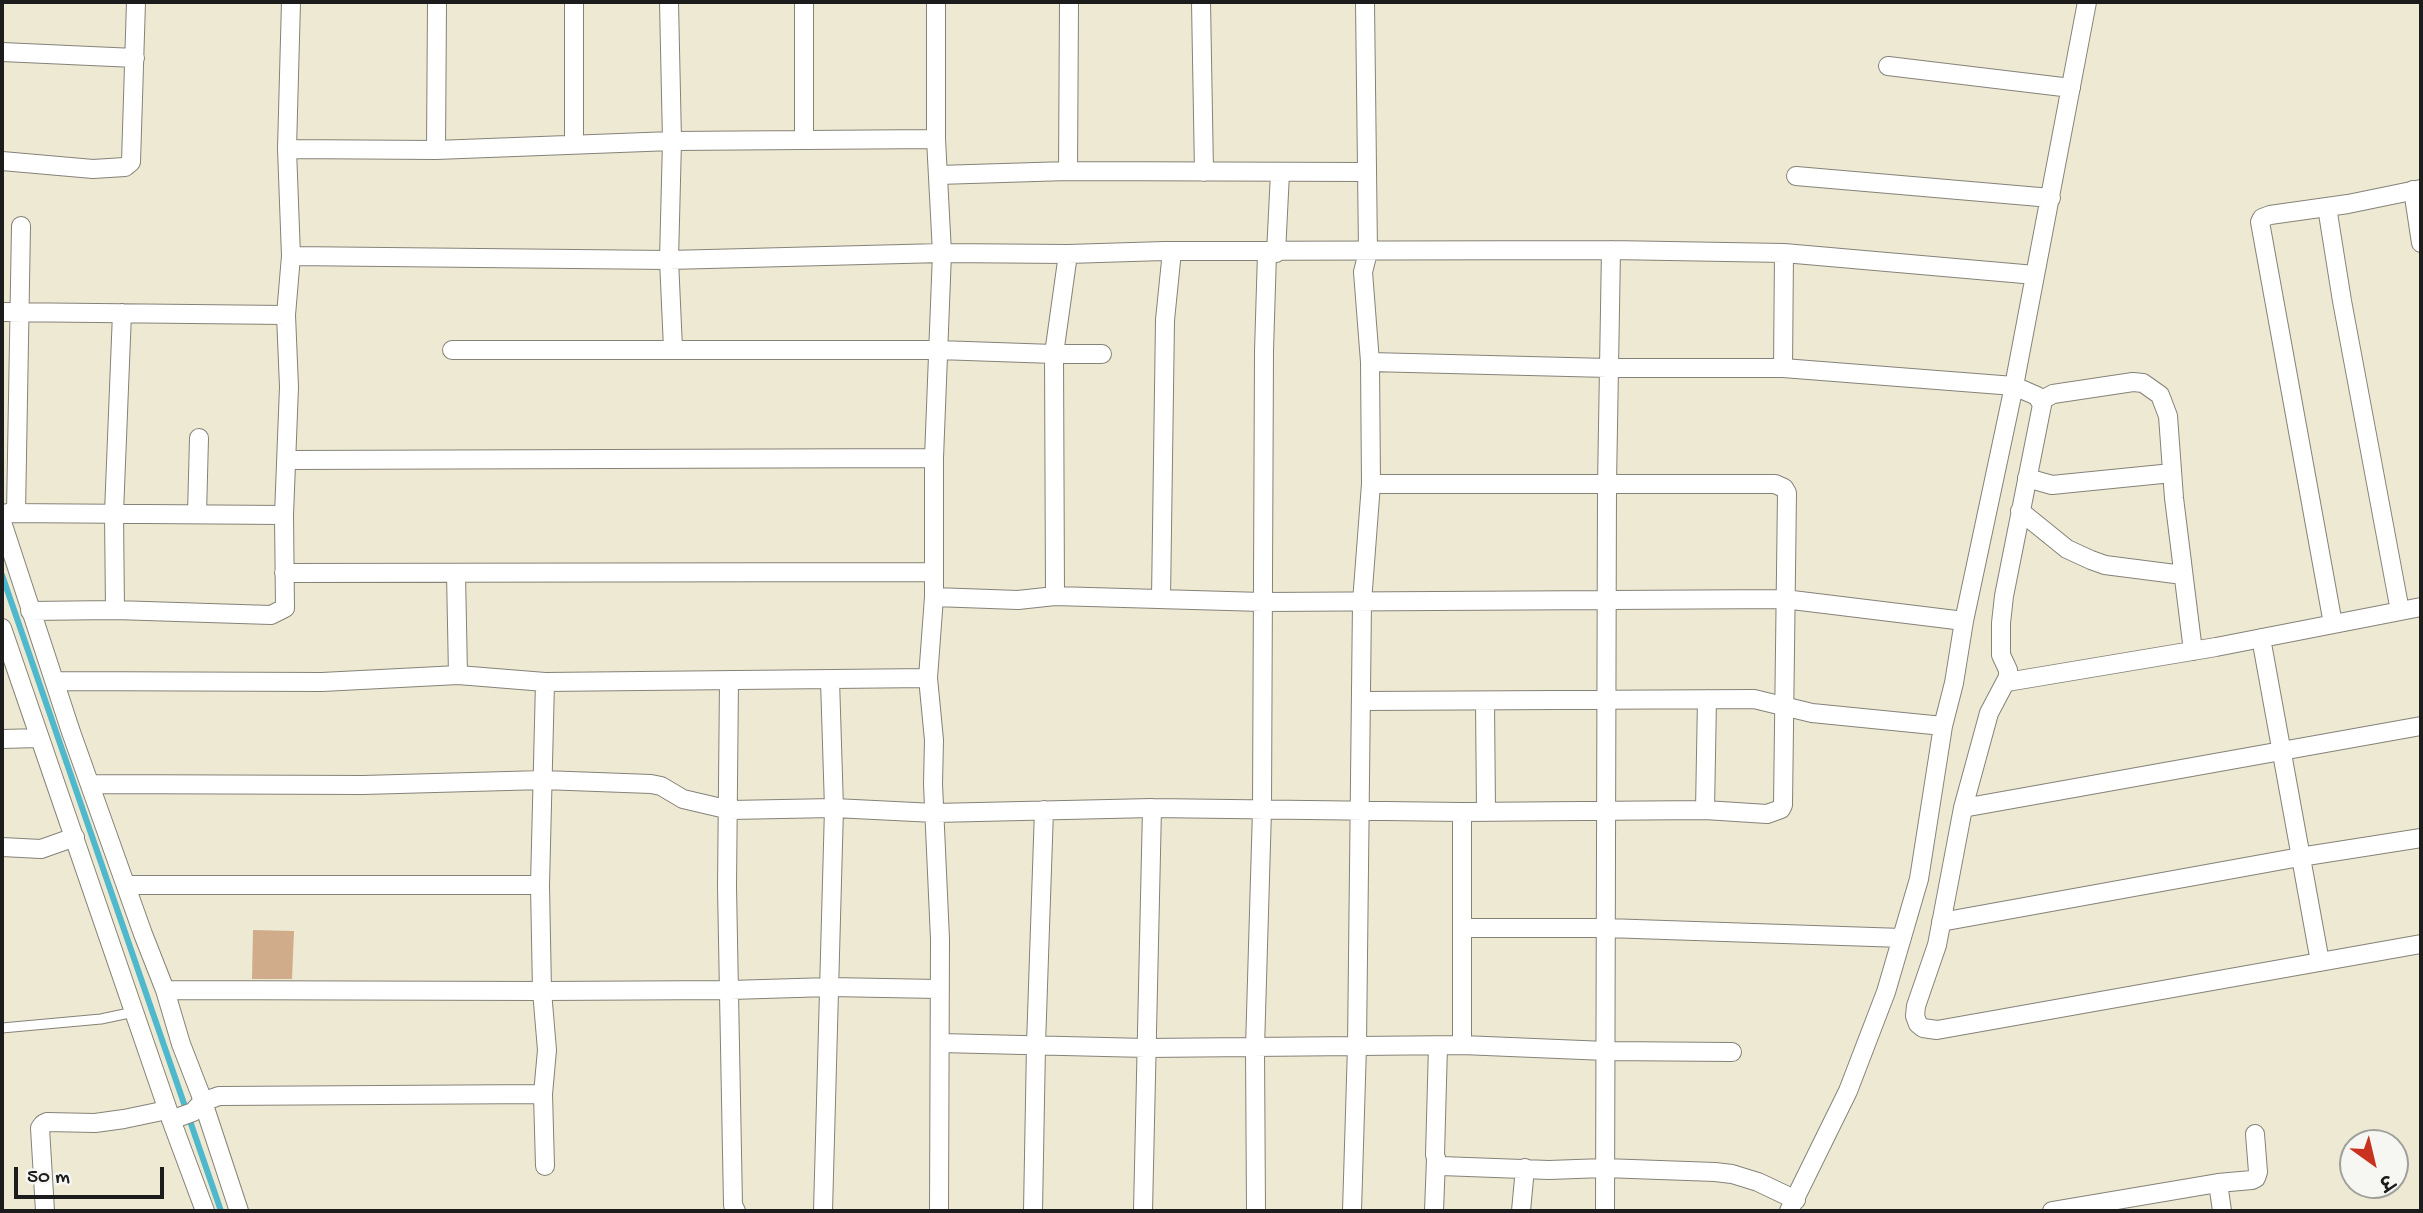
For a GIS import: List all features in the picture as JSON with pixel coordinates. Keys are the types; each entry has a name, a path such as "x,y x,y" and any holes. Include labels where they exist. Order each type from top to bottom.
{"street":[{"path":"2,161 93,169 125,167 131,162 136,2"},
{"path":"30,611 115,610 271,615 285,608 284,515 289,387 286,315 292,256 287,149 290,2"},
{"path":"436,150 437,2"},
{"path":"574,2 574,143"},
{"path":"668,2 672,141 669,260 673,348"},
{"path":"804,2 804,140"},
{"path":"936,2 936,139 942,253 934,458 934,597 928,678 934,740 939,928 939,1211"},
{"path":"1068,171 1069,2"},
{"path":"1201,2 1204,172"},
{"path":"1352,1211 1357,1046 1362,602 1371,484 1370,362 1363,272 1368,252 1365,2"},
{"path":"1436,1159 1438,1164 1446,1167 1604,1168 1732,1174 1758,1182 1793,1206 1848,1091 1886,992 1919,879 1943,726 2014,386 2087,2"},
{"path":"2,51 135,58"},
{"path":"1888,66 2071,88"},
{"path":"287,149 436,150 574,143 936,139"},
{"path":"938,175 1068,171 1367,173"},
{"path":"1256,1211 1255,1048 1262,810 1264,351 1280,173"},
{"path":"1796,176 2051,198"},
{"path":"2333,624 2259,226 2264,216 2417,190 2421,243"},
{"path":"2327,207 2400,611"},
{"path":"21,226 11,312 7,516 30,611 165,990 181,1044 183,1112 205,1211"},
{"path":"292,256 669,260 942,253 1611,250 1784,253 2035,275"},
{"path":"1605,1211 1607,485 1611,250"},
{"path":"1161,599 1165,320 1172,251"},
{"path":"1783,368 1784,253"},
{"path":"1055,596 1055,354 1068,254"},
{"path":"11,312 286,315"},
{"path":"115,610 114,513 122,313"},
{"path":"452,350 938,349 1102,354"},
{"path":"1370,362 1608,368 1783,368 2014,386 2033,393 2040,401 2041,410 2004,596 2001,655 2009,673 2007,682 1989,713 1964,808 1937,944 1916,1006 1918,1024 1930,1030 2421,944"},
{"path":"2040,401 2053,394 2133,382 2143,383 2160,395 2165,406 2193,651"},
{"path":"197,514 199,438"},
{"path":"287,460 934,458"},
{"path":"2027,478 2052,485 2172,473"},
{"path":"90,784 363,785 543,780 655,784 683,799 730,810 834,808 935,813 1152,808 1462,812 1705,810 1767,814 1781,809 1787,493 1780,485 1371,484"},
{"path":"2020,512 2067,549 2091,561 2183,575"},
{"path":"7,516 114,513 284,515"},
{"path":"284,573 934,572"},
{"path":"456,573 458,675"},
{"path":"934,597 1018,600 1055,596 1262,602 1784,599 1964,621"},
{"path":"2007,682 2193,651 2421,607"},
{"path":"4,638 134,1012 183,1112 239,1211"},
{"path":"2261,638 2320,962"},
{"path":"55,681 322,682 458,675 545,682 928,678"},
{"path":"729,680 730,810 727,887 733,1205 736,1211"},
{"path":"823,1211 834,808 830,680"},
{"path":"545,682 540,884 542,991 547,1050 542,1094 545,1166"},
{"path":"1705,810 1707,699"},
{"path":"1362,701 1754,699 1812,713 1943,726"},
{"path":"1485,701 1486,811"},
{"path":"1964,808 2421,726"},
{"path":"2,739 38,738"},
{"path":"1143,1211 1152,808"},
{"path":"1033,1211 1035,1045 1044,810"},
{"path":"1462,812 1462,1045"},
{"path":"2,847 41,849 75,837"},
{"path":"1941,922 2300,857 2421,838"},
{"path":"126,886 540,884"},
{"path":"1464,928 1606,928 1902,938"},
{"path":"165,990 542,991 830,987 938,989"},
{"path":"940,1043 1146,1048 1462,1045 1606,1051 1732,1052"},
{"path":"1434,1211 1437,1046"},
{"path":"45,1211 40,1128 43,1124 104,1122 183,1112 209,1099 229,1096 542,1094"},
{"path":"2052,1211 2256,1178 2258,1171 2255,1134"},
{"path":"1521,1211 1525,1168"},
{"path":"2218,1183 2222,1211"}],"lane":[{"path":"2,1028 102,1019 134,1012"}],"building":[{"path":"253,930 294,931 292,979 252,979"}],"waterway":[{"path":"2,575 221,1211"}]}
